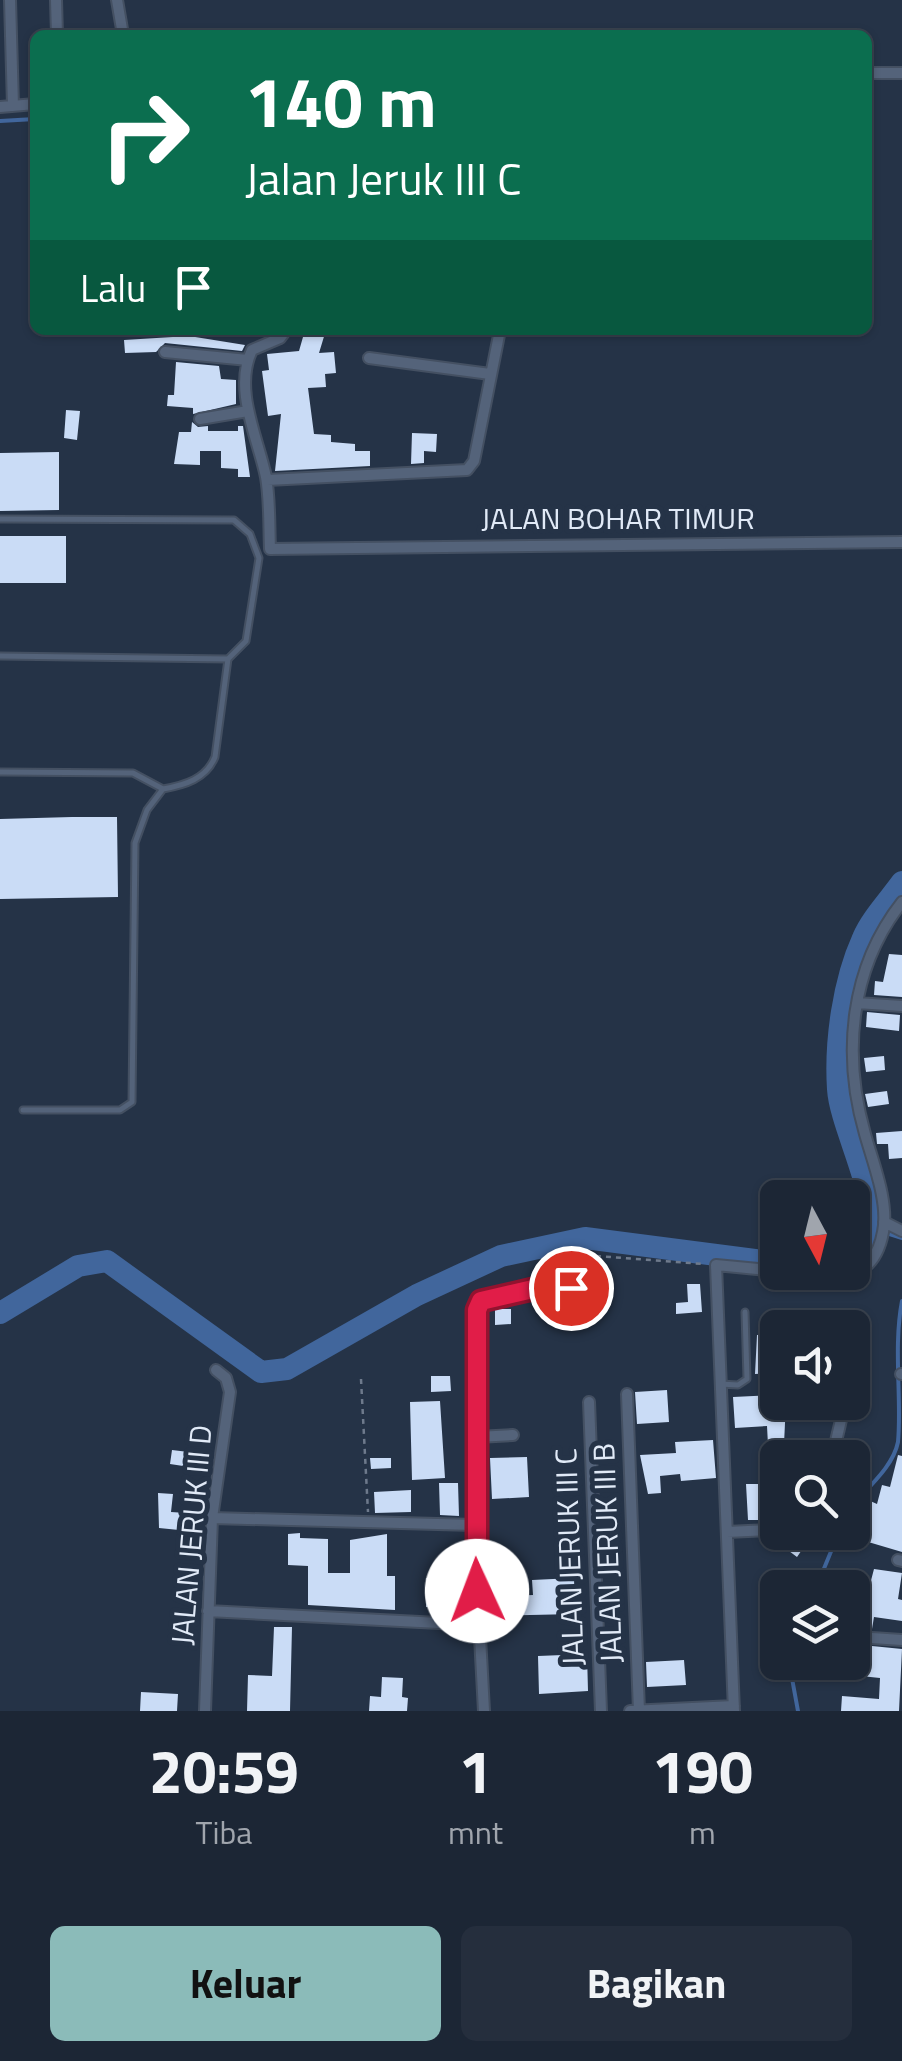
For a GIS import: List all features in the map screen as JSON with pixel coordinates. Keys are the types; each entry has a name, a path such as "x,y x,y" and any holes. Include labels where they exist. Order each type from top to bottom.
{"street":[{"path":"10,0 13,106"},
{"path":"56,0 57,30"},
{"path":"117,0 122,30"},
{"path":"872,73 902,73"},
{"path":"0,106 30,104"},
{"path":"282,335 252,350 248,360 248,410 267,480 465,471 474,461 499,335"},
{"path":"166,352 248,360"},
{"path":"368,358 490,374"},
{"path":"200,419 248,410"},
{"name":"JALAN BOHAR TIMUR","path":"267,480 270,549 902,542"},
{"path":"870,1254 883,1229 856,1098 853,1056 857,1003 870,948 902,902"},
{"path":"857,1003 902,1006"},
{"path":"883,1229 902,1231"},
{"path":"630,1711 734,1708 716,1265 760,1270"},
{"path":"484,1711 474,1525 479,1304 503,1294 571,1288"},
{"name":"JALAN JERUK III D","path":"205,1711 212,1518 230,1392 226,1378 216,1370"},
{"name":"JALAN JERUK III B","path":"628,1394 639,1711"},
{"name":"JALAN JERUK III C","path":"589,1402 601,1711"},
{"path":"836,1440 841,1420"},
{"name":"JALAN JERUK III C","path":"477,1437 513,1435"},
{"path":"212,1518 474,1525"},
{"path":"727,1532 760,1530"},
{"path":"208,1611 478,1624"},
{"path":"870,1638 902,1640"}],"lane":[{"path":"0,519 135,517 242,523 259,558 246,641 228,659 215,758 208,772 163,789 146,810 135,843 132,1102 120,1110 23,1110"},
{"path":"0,656 228,659"},
{"path":"0,772 132,773 163,789"},
{"path":"720,1384 747,1379 745,1312"}],"path":[{"path":"596,1256 716,1265"},
{"path":"361,1379 368,1521"}],"building":[{"path":"304,335 324,335 319,353 334,352 336,373 325,374 326,387 308,388 314,434 331,435 331,442 355,444 355,451 370,451 370,466 275,471 281,414 268,416 262,371 269,370 267,354 299,351"},
{"path":"189,336 245,345 242,351 165,343 156,352 125,353 124,340"},
{"path":"176,362 219,366 221,379 236,380 236,404 193,414 193,408 167,406 168,395 174,395"},
{"path":"66,410 80,411 77,440 64,438"},
{"path":"192,422 198,427 208,426 208,431 238,431 238,426 243,426 250,477 238,477 238,469 221,468 221,451 200,451 200,465 174,464 179,432 191,432"},
{"path":"412,433 437,434 436,452 424,451 424,463 411,464"},
{"path":"59,452 59,510 0,511 0,453"},
{"path":"0,536 66,536 66,583 0,583"},
{"path":"117,817 118,897 0,899 0,819"},
{"path":"889,954 902,955 902,997 874,995 875,981 883,982"},
{"path":"867,1012 900,1015 899,1031 866,1027"},
{"path":"884,1056 885,1070 866,1072 864,1058"},
{"path":"887,1091 889,1104 868,1107 865,1094"},
{"path":"902,1131 902,1158 889,1159 888,1144 877,1144 876,1133"},
{"path":"687,1284 700,1284 702,1312 676,1314 676,1303 688,1302"},
{"path":"495,1309 511,1309 511,1324 495,1325"},
{"path":"760,1335 760,1374 755,1374"},
{"path":"431,1376 450,1376 451,1391 431,1392"},
{"path":"667,1390 669,1422 637,1424 635,1392"},
{"path":"760,1396 760,1420 785,1420 784,1440 768,1440 767,1426 735,1428 733,1397"},
{"path":"440,1401 445,1478 412,1480 410,1402"},
{"path":"713,1440 716,1478 681,1481 680,1474 660,1476 661,1493 648,1494 640,1455 676,1453 675,1442"},
{"path":"172,1450 205,1454 203,1469 170,1464"},
{"path":"898,1455 902,1456 902,1552 870,1543 870,1501 877,1504 882,1485 890,1487"},
{"path":"527,1457 529,1497 492,1499 490,1458"},
{"path":"370,1458 391,1458 391,1468 371,1469"},
{"path":"439,1483 458,1483 459,1516 440,1515"},
{"path":"746,1484 760,1484 760,1520 748,1520"},
{"path":"411,1490 411,1512 375,1513 374,1492"},
{"path":"158,1493 173,1494 171,1512 201,1514 199,1532 159,1528"},
{"path":"300,1533 300,1538 328,1539 328,1573 350,1573 350,1540 387,1534 387,1576 395,1576 395,1610 308,1605 308,1566 288,1565 288,1534"},
{"path":"874,1569 902,1573 898,1599 902,1600 902,1621 874,1617 870,1629"},
{"path":"426,1578 464,1578 468,1616 452,1615 452,1607 426,1607"},
{"path":"574,1578 575,1614 489,1616 488,1597 533,1595 532,1580"},
{"path":"274,1627 292,1627 290,1711 247,1711 248,1675 272,1676"},
{"path":"870,1646 902,1649 899,1711 841,1711 842,1696 879,1699 880,1678 870,1677"},
{"path":"587,1654 588,1691 539,1694 538,1656"},
{"path":"684,1660 686,1685 647,1687 646,1662"},
{"path":"382,1677 403,1678 402,1697 408,1698 407,1711 369,1711 370,1696 381,1697"},
{"path":"141,1692 178,1694 177,1711 140,1711"}],"waterway":[{"path":"0,121 30,119"},
{"path":"864,1180 838,1089 842,1012 863,938 902,882"},
{"path":"870,1207 870,1234"},
{"path":"877,1230 902,1238"},
{"path":"0,1313 78,1266 107,1261 261,1372 287,1369 417,1295 501,1256 585,1238 760,1261"},
{"path":"870,1485 885,1468 898,1442 902,1301"},
{"path":"823,1570 832,1550"},
{"path":"792,1680 798,1711"}],"route":[{"path":"477,1591 477,1310 481,1301 493,1296 571,1288"}]}
